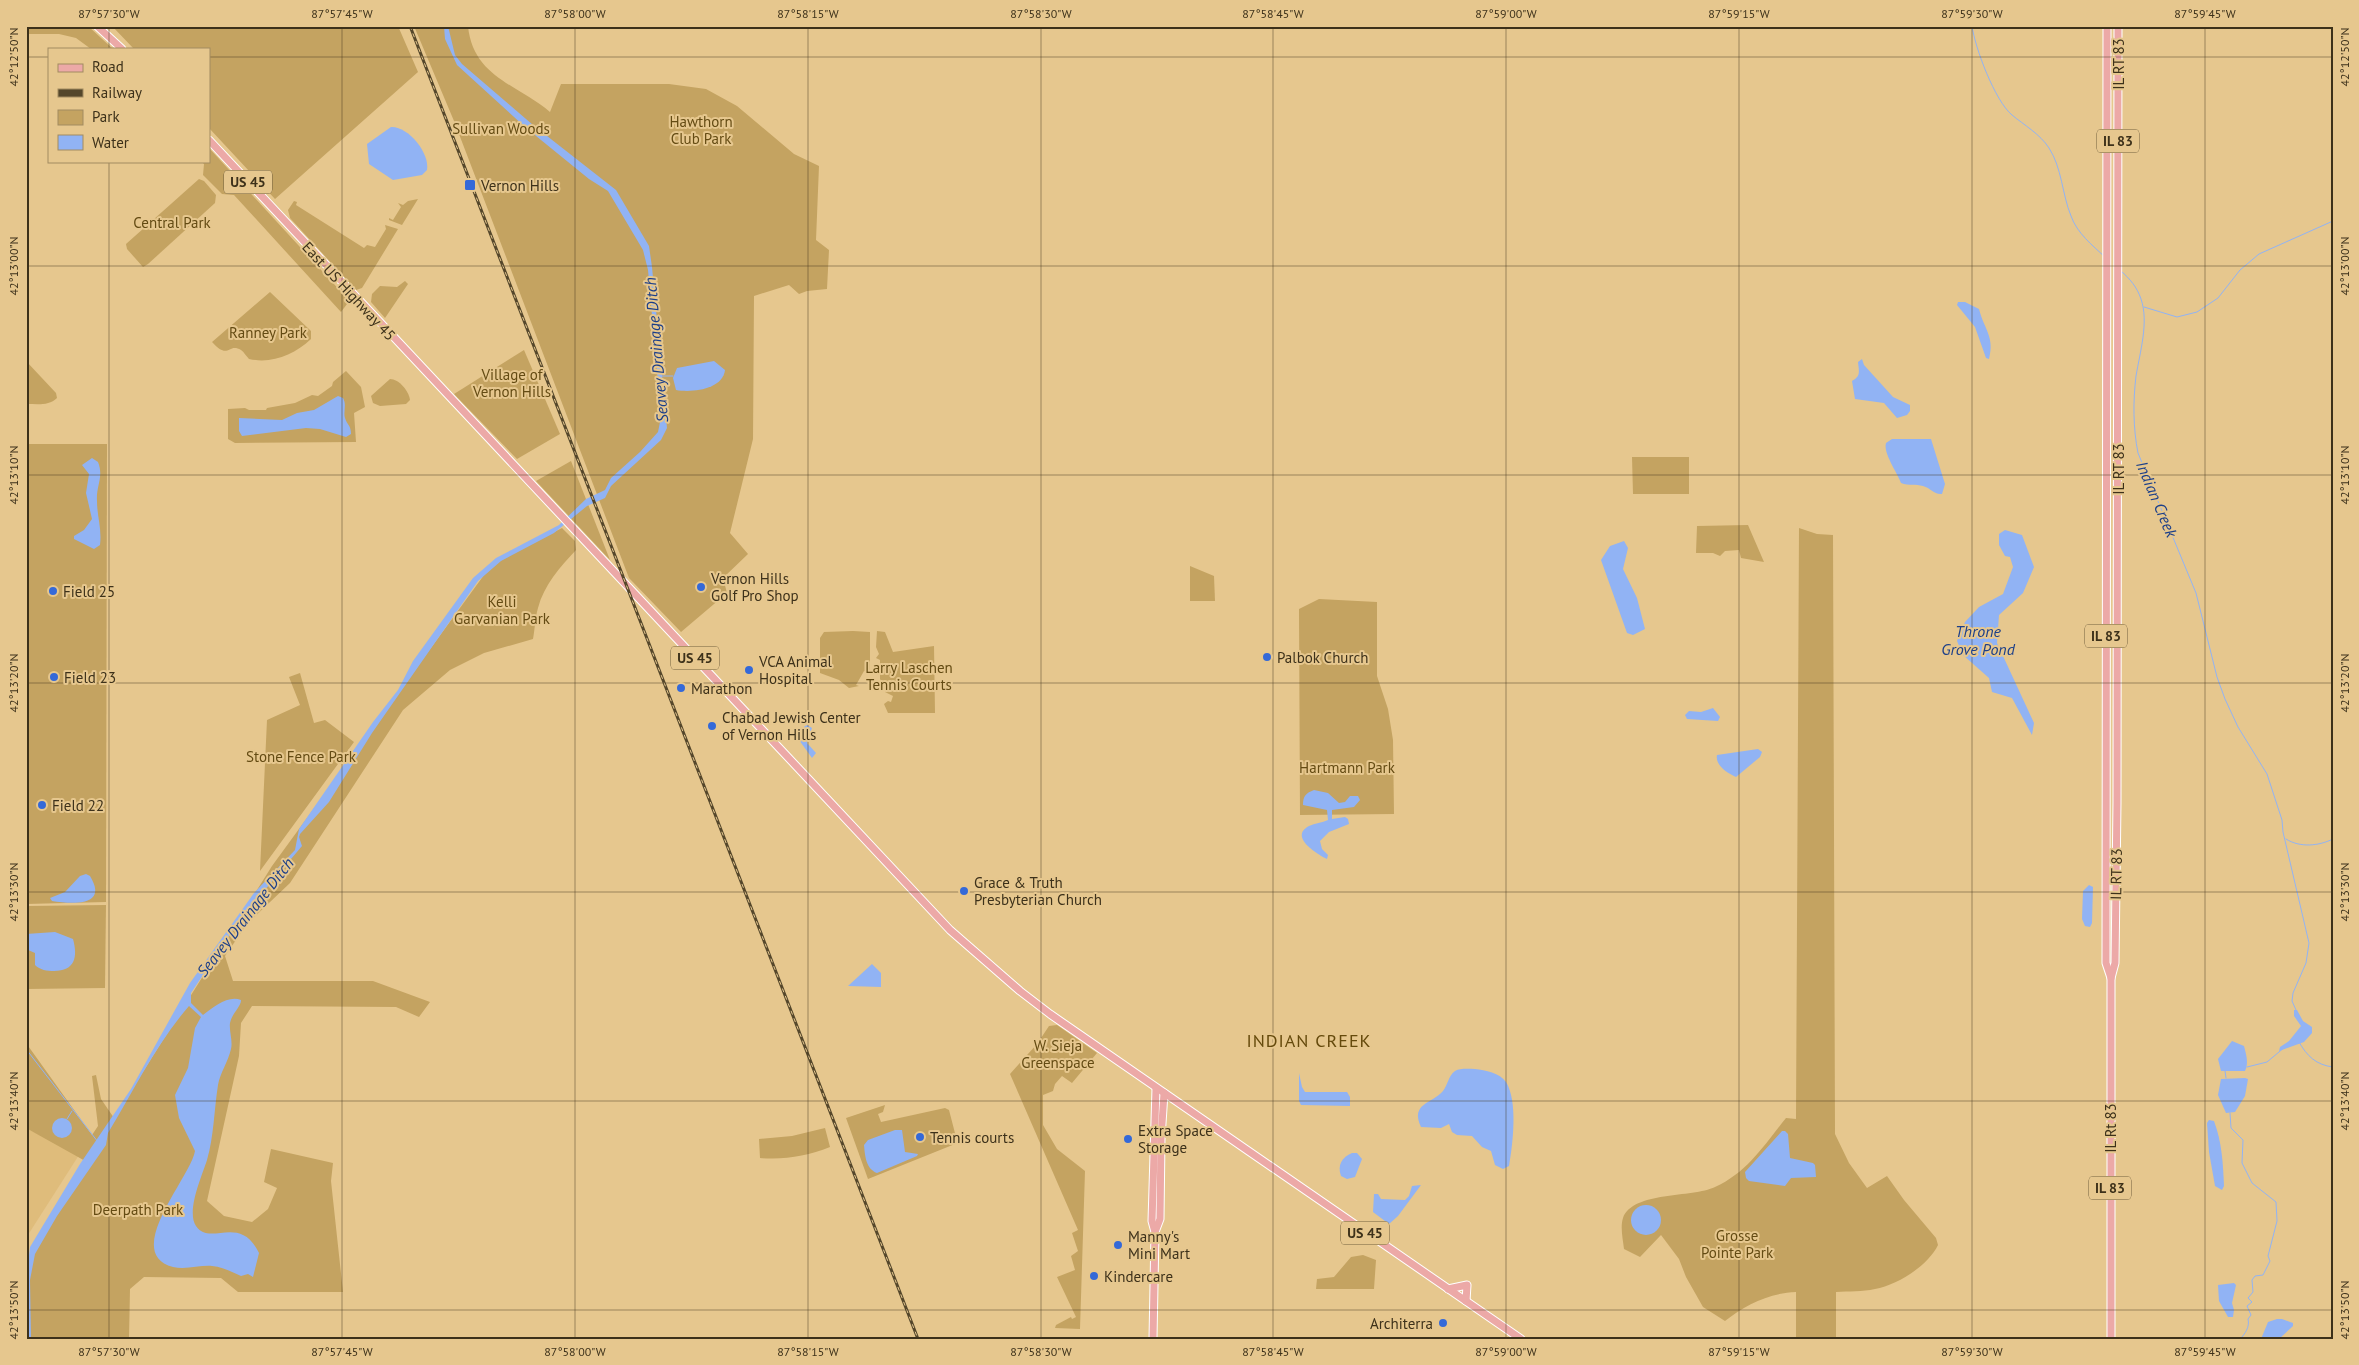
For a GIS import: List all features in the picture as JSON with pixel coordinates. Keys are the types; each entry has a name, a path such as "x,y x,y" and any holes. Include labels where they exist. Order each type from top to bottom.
{"main road":[{"path":"97,26 121,48"},
{"name":"IL RT 83","path":"2107,26 2105,786 2106,963 2111,978"},
{"name":"IL RT 83","path":"2111,978 2114,963 2117,802 2118,26"},
{"name":"East US Highway 45","path":"210,141 950,930 1023,994 1156,1088"},
{"name":"IL Rt 83","path":"2111,978 2111,1339"},
{"path":"1153,1339 1155,1232 1152,1221 1156,1088"},
{"name":"US 45","path":"1156,1088 1521,1339"},
{"path":"1155,1232 1160,1219 1161,1139 1164,1093"},
{"path":"1448,1289 1461,1288 1468,1285 1466,1301"}],"shaded area":[{"path":"26,1128 79,1155 26,1238"}],"green space":[{"path":"26,26 88,26 112,48 90,48 76,38 59,34 26,34"},
{"path":"112,26 398,26 418,72 275,199 210,129 210,48 133,48"},
{"path":"414,26 468,26 478,57 487,68 498,78 550,112 561,84 669,84 706,89 737,106 794,154 819,166 816,240 829,250 827,289 807,291 799,294 789,285 754,296 753,439 730,533 748,554 723,578 727,593 681,632 629,578 454,121"},
{"path":"210,149 345,296 347,304 341,312 234,195 222,194 203,175 204,164 202,162 210,162"},
{"name":"Central Park","path":"199,179 204,181 216,195 215,203 143,267 127,249 126,244"},
{"path":"418,199 402,225 389,220 389,218 393,220 401,207 398,203 403,205 408,201"},
{"path":"294,201 297,202 296,205 364,248 367,245 375,247 386,229 385,225 398,229 362,288 356,290 290,218 288,210"},
{"path":"405,281 408,284 385,318 371,302 372,294 380,286 397,287"},
{"name":"Ranney Park","path":"270,292 311,331 311,339 290,354 266,360 249,359 237,348 222,350 212,342"},
{"name":"Village of Vernon Hills","path":"524,350 560,434 517,459 454,394"},
{"path":"26,361 56,393 57,398 54,401 43,404 26,404"},
{"path":"346,371 361,387 365,407 354,413 356,442 235,443 228,439 228,409 266,410 267,408 295,403 312,395 318,396 332,386 333,382"},
{"path":"390,379 397,381 406,389 410,400 406,404 380,406 373,403 371,396"},
{"path":"26,444 107,444 106,902 26,904"},
{"path":"1632,457 1689,457 1689,494 1633,494"},
{"path":"571,461 610,560 536,481"},
{"path":"1748,525 1764,562 1741,558 1739,550 1725,551 1720,556 1713,553 1696,553 1697,526"},
{"name":"Deerpath Park","path":"562,528 575,541 576,550 548,584 544,592 537,612 533,639 484,653 450,670 403,710 290,883 247,924 225,956 233,981 373,981 430,1002 419,1017 396,1007 252,1006 241,1023 239,1056 207,1201 224,1216 252,1222 268,1209 277,1188 264,1182 271,1149 333,1163 331,1181 343,1292 238,1292 221,1278 144,1277 130,1289 129,1339 27,1339 26,1261 57,1207 87,1162 26,1128 26,1043 92,1135 98,1126 92,1076 96,1075 101,1099 114,1118 272,866 484,575 500,560"},
{"name":"Grosse Pointe Park","path":"1799,528 1817,534 1833,535 1835,1134 1849,1163 1867,1188 1887,1176 1904,1200 1936,1238 1938,1245 1927,1260 1902,1279 1884,1287 1870,1290 1836,1292 1836,1339 1796,1339 1796,1292 1767,1297 1741,1310 1725,1321 1703,1307 1686,1277 1679,1259 1661,1235 1640,1257 1624,1249 1622,1229 1623,1218 1629,1209 1638,1203 1664,1196 1705,1190 1726,1181 1737,1174 1755,1157 1786,1118 1796,1119"},
{"path":"1190,566 1214,576 1215,601 1190,601"},
{"name":"Hartmann Park","path":"1319,599 1377,602 1377,676 1388,709 1393,740 1394,814 1300,815 1299,609"},
{"name":"Larry Laschen Tennis Courts","path":"877,631 885,632 893,652 934,646 935,713 888,713 884,704 888,701 891,702 893,696 885,692 886,689 880,679 880,660 876,658 879,654 876,647"},
{"path":"824,632 870,632 870,673 864,671 856,685 859,686 849,688 839,680 820,673 820,638"},
{"name":"Stone Fence Park","path":"300,673 314,723 325,720 354,742 260,871 267,720 300,705 289,677"},
{"path":"106,905 105,988 26,989 26,906"},
{"name":"W. Sieja Greenspace","path":"1057,1025 1097,1053 1072,1083 1062,1076 1055,1084 1053,1091 1043,1095 1043,1125 1057,1149 1085,1171 1080,1329 1055,1328 1056,1325 1071,1317 1072,1319 1076,1317 1057,1277 1075,1270 1071,1256 1078,1251 1072,1233 1078,1230 1010,1074 1037,1044 1049,1026"},
{"path":"885,1105 883,1112 878,1114 881,1122 945,1108 949,1110 956,1137 955,1144 868,1179 846,1118"},
{"path":"825,1128 830,1147 796,1157 760,1158 759,1139 792,1136"},
{"path":"1363,1255 1376,1260 1374,1289 1316,1289 1317,1279 1334,1277 1351,1257"}],"water":[{"name":"Seavey Drainage Ditch","path":"444,26 448,26 455,55 462,64 533,125 616,190 649,246 667,428 661,440 611,486 605,498 587,506 554,533 501,561 478,581 372,733 329,802 300,834 302,846 241,918 191,993 191,1003 203,1015 226,1000 241,1000 230,1023 231,1049 219,1081 213,1132 207,1160 196,1193 193,1220 202,1232 234,1232 243,1235 251,1241 259,1253 253,1277 248,1274 241,1276 212,1266 173,1267 159,1259 154,1247 156,1231 163,1214 191,1163 195,1151 179,1118 175,1095 188,1068 195,1028 201,1017 189,1006 156,1052 108,1133 106,1145 57,1216 35,1254 30,1280 31,1339 26,1339 26,1281 30,1247 80,1164 131,1089 190,983 254,893 295,850 299,829 373,722 398,690 413,661 473,578 496,558 559,525 586,499 605,490 611,478 640,452 658,432 661,417 648,270 643,250 608,191 589,179 525,127 457,65 445,39"},
{"path":"391,127 398,128 411,136 421,149 427,163 427,170 422,175 393,180 369,164 367,144"},
{"path":"1958,302 1965,302 1979,309 1990,339 1989,359 1986,358 1975,327 1957,305"},
{"path":"1862,359 1864,365 1893,397 1910,405 1910,411 1907,415 1897,418 1884,403 1855,399 1852,381 1858,375 1858,362"},
{"path":"714,361 725,370 719,382 698,390 676,390 673,378 677,368"},
{"path":"338,396 343,398 345,418 351,431 351,434 346,437 320,429 306,428 242,436 239,431 239,418 282,420 297,413 314,410"},
{"path":"1892,439 1931,439 1945,484 1942,494 1923,486 1901,483 1887,452 1886,443"},
{"path":"92,458 98,462 100,467 97,507 100,545 94,549 74,539 74,536 84,530 92,519 86,493 89,474 82,465"},
{"name":"Throne Grove Pond","path":"2005,530 2022,535 2034,567 2023,593 1999,615 1997,643 2034,723 2032,735 2012,698 1992,692 1989,678 1963,655 1957,641 1965,622 1979,607 2003,594 2013,567 2010,557 2005,556 1999,545 1999,534"},
{"path":"1624,541 1628,548 1623,569 1637,598 1645,629 1633,635 1627,633 1601,560 1610,546"},
{"path":"1713,708 1720,717 1718,721 1687,719 1685,715 1689,711 1701,712"},
{"path":"807,725 812,728 807,743 816,753 812,758 794,733"},
{"path":"1758,749 1762,752 1760,757 1736,777 1722,768 1717,759 1717,755"},
{"path":"1314,790 1328,793 1339,803 1345,802 1350,796 1358,796 1360,800 1354,807 1332,810 1332,819 1345,817 1348,819 1349,824 1329,832 1320,841 1322,849 1328,855 1327,859 1307,845 1302,835 1303,830 1309,826 1328,820 1327,810 1303,805 1306,795"},
{"path":"86,874 90,876 95,886 95,893 92,898 78,903 52,901 50,898 65,892 80,876"},
{"path":"2089,885 2093,887 2092,923 2090,927 2085,926 2082,919 2083,891"},
{"path":"55,932 73,939 75,957 71,966 67,969 51,971 41,969 35,965 35,953 26,949 26,934"},
{"path":"872,964 881,973 881,987 848,986"},
{"path":"2294,1010 2297,1010 2303,1021 2312,1027 2312,1033 2304,1042 2279,1051 2280,1047 2289,1041 2301,1026 2294,1016"},
{"path":"2232,1041 2244,1046 2247,1062 2245,1071 2221,1071 2218,1059"},
{"path":"1459,1069 1488,1071 1500,1076 1510,1090 1513,1111 1513,1135 1509,1166 1503,1169 1495,1165 1491,1151 1482,1147 1472,1136 1457,1135 1452,1132 1449,1124 1441,1128 1421,1127 1418,1119 1420,1108 1443,1091 1449,1078 1455,1071"},
{"path":"1299,1073 1305,1092 1347,1092 1350,1097 1350,1106 1301,1105 1299,1101"},
{"path":"2221,1079 2248,1079 2245,1096 2235,1112 2226,1113 2218,1095"},
{"path":"58,1118 66,1118 72,1124 72,1132 66,1138 58,1138 52,1132 52,1124"},
{"path":"2209,1120 2214,1121 2217,1129 2223,1161 2224,1186 2222,1190 2215,1186 2209,1152 2207,1123"},
{"path":"895,1130 902,1130 905,1152 918,1154 877,1173 868,1165 864,1145 868,1140"},
{"path":"1782,1131 1788,1134 1790,1158 1813,1163 1815,1165 1816,1177 1791,1178 1785,1186 1749,1181 1746,1178 1745,1172"},
{"path":"1352,1153 1357,1153 1362,1159 1355,1177 1347,1179 1341,1176 1340,1165 1345,1157"},
{"path":"1421,1185 1398,1216 1389,1224 1373,1212 1374,1194 1378,1194 1381,1199 1405,1200 1409,1196 1412,1186"},
{"path":"1646,1205 1652,1206 1660,1214 1660,1226 1652,1234 1646,1235 1640,1234 1632,1226 1631,1220 1632,1214 1640,1206"},
{"path":"2234,1283 2236,1285 2232,1303 2233,1317 2228,1317 2219,1301 2218,1285"},
{"path":"2277,1319 2293,1323 2293,1326 2279,1339 2261,1339 2268,1322"}],"waterway":[{"name":"Indian Creek","path":"1972,26 1981,60 1999,98 2012,115 2037,134 2049,148 2057,164 2068,208 2077,228 2105,257"},
{"path":"2144,307 2177,317 2197,312 2218,298 2240,270 2259,254 2333,221"},
{"name":"Indian Creek","path":"2121,271 2137,291 2141,299 2144,317 2143,337 2134,395 2134,424 2138,453 2196,593 2217,677 2225,699 2238,727 2267,774 2282,820 2283,832 2309,943 2306,963 2293,993 2292,1001 2296,1010"},
{"name":"Seavey Drainage Ditch","path":"661,376 673,376"},
{"name":"Indian Creek","path":"2286,839 2303,845 2322,843 2333,839"},
{"path":"2299,1042 2305,1052 2317,1062 2333,1067"},
{"path":"2247,1067 2267,1062 2285,1047"},
{"path":"26,1049 98,1142"},
{"path":"2225,1071 2226,1078"},
{"path":"67,1119 72,1111"},
{"path":"2230,1113 2231,1128 2243,1140 2242,1163 2252,1183 2276,1202 2277,1221 2268,1256 2270,1261 2263,1275 2255,1276 2252,1280 2253,1292 2248,1298 2252,1302 2247,1306 2251,1315 2248,1319 2247,1330 2240,1339"}],"railway":[{"path":"410,26 918,1339"}],"place":[{"name":"Vernon Hills","path":"470,185"},
{"name":"Vernon Hills Golf Pro Shop","path":"701,587"},
{"name":"Field 25","path":"53,591"},
{"name":"Palbok Church","path":"1267,657"},
{"name":"VCA Animal Hospital","path":"749,670"},
{"name":"Field 23","path":"54,677"},
{"name":"Marathon","path":"681,688"},
{"name":"Chabad Jewish Center of Vernon Hills","path":"712,726"},
{"name":"Field 22","path":"42,805"},
{"name":"Grace & Truth Presbyterian Church","path":"964,891"},
{"name":"Tennis courts","path":"920,1137"},
{"name":"Extra Space Storage","path":"1128,1139"},
{"name":"Manny's Mini Mart","path":"1118,1245"},
{"name":"Kindercare","path":"1094,1276"},
{"name":"Architerra","path":"1443,1323"}],"district":[{"name":"INDIAN CREEK","path":"1309,1040"}],"park label":[{"name":"Sullivan Woods","path":"501,128"},
{"name":"Hawthorn Club Park","path":"701,130"},
{"name":"Kelli Garvanian Park","path":"502,610"}]}
